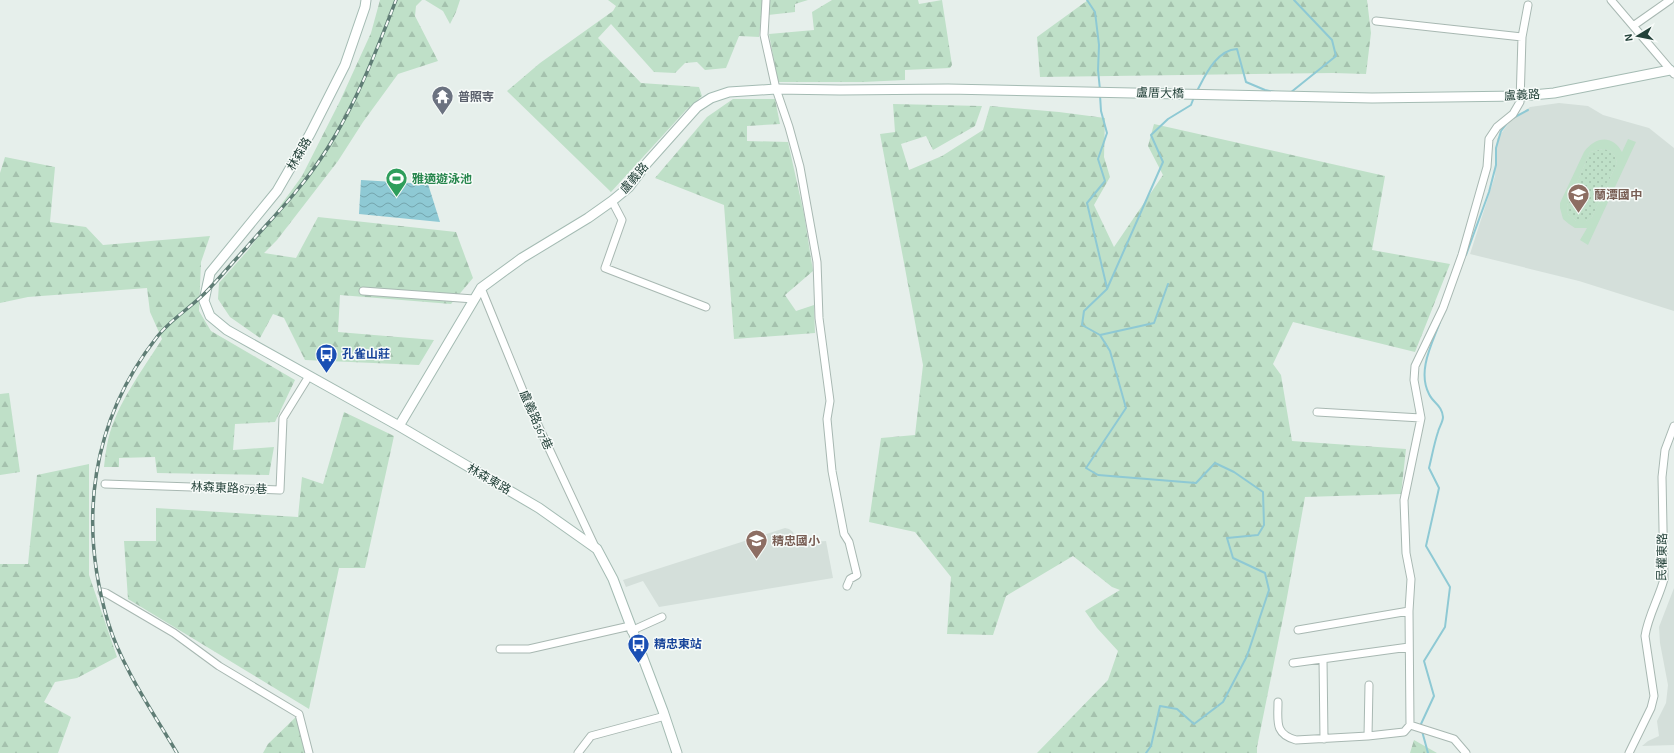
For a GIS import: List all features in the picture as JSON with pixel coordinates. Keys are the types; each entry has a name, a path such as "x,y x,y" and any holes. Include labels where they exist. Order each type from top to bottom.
{"street":[{"name":"林森路","path":"206,292 210,273 277,191 310,134 345,65 365,7 366,0"},
{"path":"766,0 764,35 776,89 789,127 800,167 817,262 820,318 830,401 827,419 832,471 844,534 849,542 857,576 850,579 847,586"},
{"path":"1611,0 1672,72"},
{"path":"1633,26 1670,0"},
{"path":"1278,702 1278,723 1281,732 1286,737 1296,740 1368,736 1404,732 1410,725 1409,611 1411,579 1406,553 1404,500 1421,418 1414,380 1416,366 1443,308 1462,255 1487,167 1489,139 1497,127 1513,114 1520,102 1522,37 1528,5"},
{"path":"1376,21 1522,37"},
{"name":"盧義路","path":"1372,98 1520,96 1554,93 1672,72"},
{"name":"盧義路","path":"399,426 481,288 522,258 612,202 629,186 647,163 697,107 711,98 729,92 776,89 948,89"},
{"name":"盧厝大橋","path":"948,89 1372,98"},
{"path":"612,202 622,220 605,268 706,307"},
{"name":"盧義路367巷","path":"481,288 530,408 597,549"},
{"path":"363,291 474,299"},
{"name":"林森東路","path":"206,292 204,301 210,316 227,330 399,426 539,508 597,549 613,580 665,716 677,753"},
{"name":"林森東路879巷","path":"105,484 280,490 283,418 309,376"},
{"path":"1317,412 1421,418"},
{"name":"民權東路","path":"1629,753 1651,708 1654,696 1645,636 1646,627 1664,579 1662,477 1665,450 1674,426"},
{"path":"102,592 174,633 219,666 299,714 309,753"},
{"path":"1298,630 1409,611"},
{"path":"500,649 529,649 631,629 662,617"},
{"path":"1293,664 1409,646"},
{"path":"1324,659 1324,739"},
{"path":"1368,736 1369,685"},
{"path":"578,753 591,736 665,716"},
{"path":"1410,725 1454,739 1466,753"}],"shaded area":[{"name":"蘭潭國中","path":"1559,103 1588,106 1603,115 1649,128 1674,148 1674,311 1579,281 1470,254 1495,176 1497,139 1511,120 1530,107"},
{"name":"精忠國小","path":"785,528 793,532 797,543 826,541 833,578 659,607 643,581 626,587 623,580"},
{"path":"1674,588 1674,745 1642,746 1648,741 1659,736 1657,721 1666,703 1668,685 1660,643 1659,627"}],"green space":[{"path":"380,0 422,0 416,6 415,16 438,61 398,74 363,122 338,161 277,240 264,253 296,258 318,217 456,232 473,278 451,304 340,295 338,332 434,340 419,365 305,360 284,318 273,314 260,338 230,317 218,299 219,283 249,249 302,176 340,101 371,33"},
{"path":"425,0 460,0 450,24 443,11"},
{"path":"608,0 763,0 759,37 739,36 726,68 705,70 697,62 685,63 675,73 654,72 611,24 598,38 641,83 699,87 702,96 686,110 611,192 507,91 540,63 613,11 616,6"},
{"path":"769,0 808,0 795,4 795,12 768,15"},
{"path":"832,0 918,0 919,4 942,0 952,65 950,68 905,70 905,80 863,82 778,82 769,34 814,30 812,12"},
{"path":"1088,0 1367,0 1371,33 1366,74 1333,73 1040,77 1037,37"},
{"path":"733,99 775,99 780,124 747,126 747,141 788,142 804,214 813,271 785,295 796,311 814,305 815,333 734,339 724,205 655,178 707,117"},
{"path":"893,104 982,106 975,126 933,150 926,136 901,144 909,170 942,156 983,130 990,106 1105,118 1104,157 1110,177 1094,205 1114,247 1163,175 1148,146 1154,124 1385,176 1372,250 1450,264 1415,352 1293,322 1273,364 1281,375 1292,441 1406,449 1401,494 1305,497 1257,753 1037,753 1108,680 1118,651 1097,628 1085,611 1120,590 1112,587 1073,556 1006,596 993,635 947,634 951,577 915,532 869,522 881,438 915,435 923,365 880,134 895,132"},
{"path":"1628,139 1636,142 1588,245 1580,240 1587,228 1575,228 1563,219 1560,203 1584,152 1588,147 1598,141 1608,140 1618,146 1622,152","holes":["1603,149 1609,150 1613,153 1617,163 1592,217 1586,221 1576,221 1568,214 1567,206 1590,152"]},
{"path":"1603,149 1609,150 1613,153 1617,163 1592,217 1586,221 1576,221 1568,214 1567,206 1590,152"},
{"path":"5,157 55,167 50,222 86,227 103,245 210,236 201,262 199,311 211,331 295,380 275,422 235,424 233,450 274,447 269,475 157,473 155,457 119,458 119,467 104,467 108,440 117,413 162,339 150,312 147,288 28,297 0,303 0,173"},
{"path":"9,393 20,472 0,475 0,394"},
{"path":"344,412 394,436 365,568 339,568 309,709 128,599 124,541 156,541 156,508 298,517 302,477 323,484"},
{"path":"89,464 89,575 117,657 77,678 55,682 44,702 71,717 58,753 0,753 0,564 28,564 37,475"},
{"path":"299,714 309,753 263,753 268,744"},
{"path":"1414,740 1437,753 1410,753"}],"water":[{"name":"雅適遊泳池","path":"361,180 428,184 440,222 359,214"}],"waterway":[{"path":"1087,0 1095,12 1099,45 1098,70 1100,90"},
{"path":"1290,93 1336,56 1332,40 1294,0"},
{"path":"1197,91 1208,71 1217,59 1230,50 1237,49 1246,82 1265,90 1275,92"},
{"path":"1100,95 1101,111 1107,133 1098,159 1105,181 1087,203 1107,288"},
{"path":"1146,753 1151,746 1160,706 1177,709 1194,724 1223,702 1247,656 1269,590 1265,573 1233,558 1227,538 1258,535 1264,525 1263,492 1234,472 1215,463 1196,483 1098,475 1086,468 1126,408 1110,351 1100,335 1082,325 1084,311 1107,289 1163,162 1151,135 1168,119 1191,105 1194,97"},
{"path":"1513,118 1528,110"},
{"path":"1466,255 1489,192 1496,165 1496,148 1501,131 1508,122"},
{"path":"1100,335 1154,323 1168,284"},
{"path":"1421,727 1434,696 1424,661 1445,627 1450,587 1426,546 1439,488 1429,468 1435,441 1443,417 1441,410 1429,394 1426,385 1425,367 1430,348 1440,322"},
{"path":"1422,731 1428,753"}],"railway":[{"path":"177,753 121,656 108,622 99,584 94,547 93,510 96,473 105,437 117,403 135,369 157,337 215,282 286,204 329,146 355,99 377,50 396,0"}],"place":[{"name":"普照寺","path":"443,116"},
{"name":"雅適遊泳池","path":"396,198"},
{"name":"蘭潭國中","path":"1578,214"},
{"name":"孔雀山莊","path":"326,374"},
{"name":"精忠國小","path":"756,560"},
{"name":"精忠東站","path":"639,664"}]}
